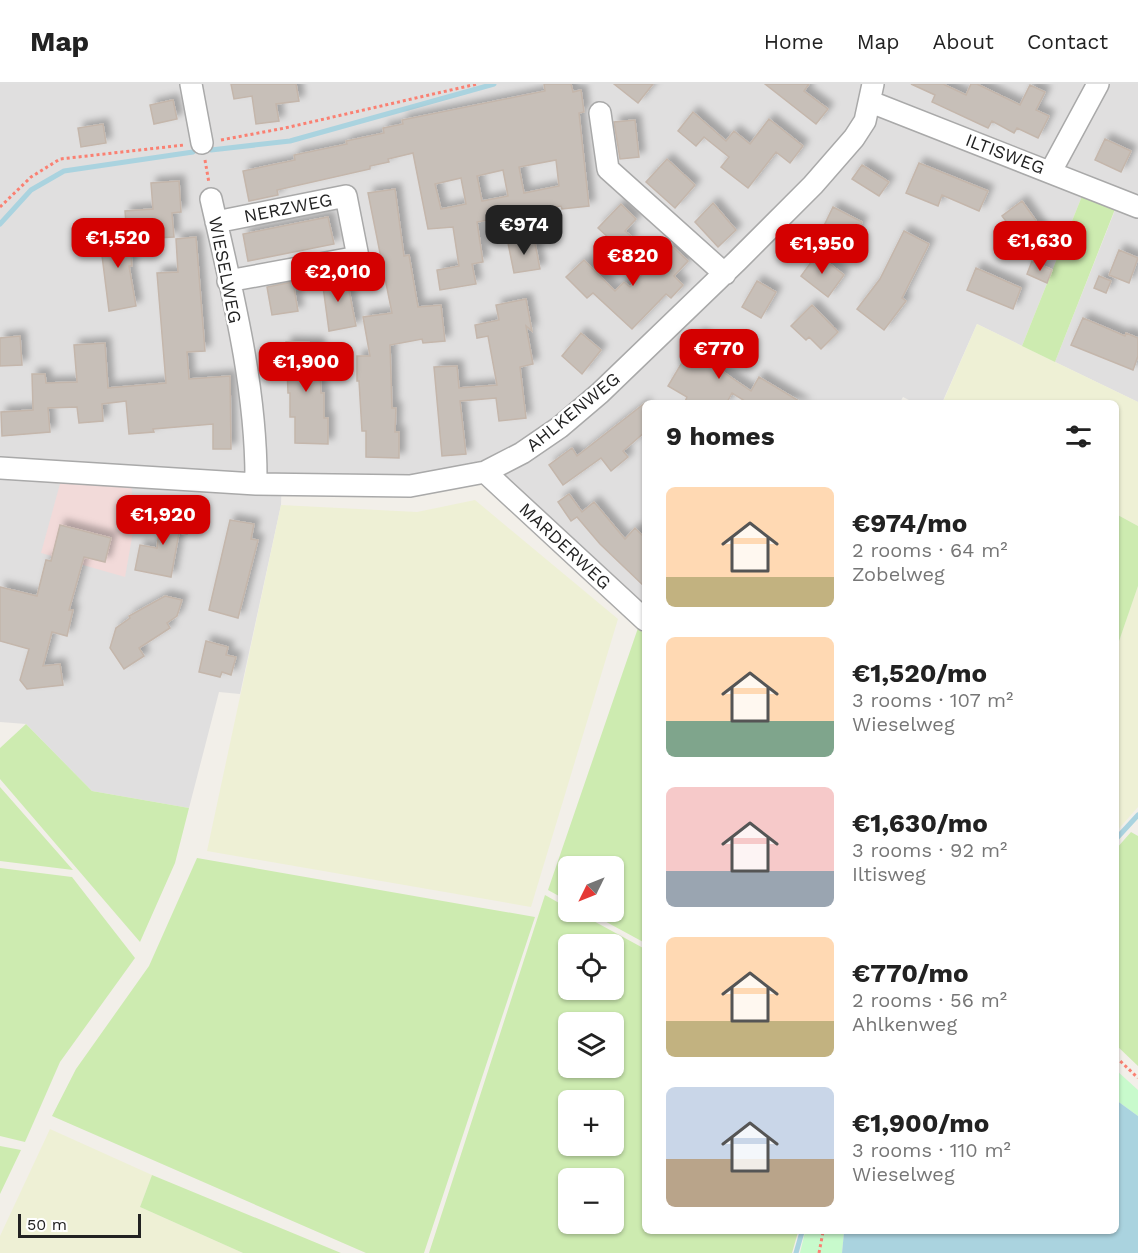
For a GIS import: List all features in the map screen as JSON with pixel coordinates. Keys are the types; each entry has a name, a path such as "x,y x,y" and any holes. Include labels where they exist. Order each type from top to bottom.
{"street":[{"path":"191,84 202,143"},
{"path":"1051,171 1098,84"},
{"name":"ILTISWEG","path":"872,93 1138,207"},
{"name":"AHLKENWEG","path":"0,468 256,484 410,486 485,472 522,453 560,427 600,393 725,274 813,185 854,138 865,121 872,93"},
{"path":"600,113 608,169 725,274"},
{"name":"NERZWEG","path":"216,222 346,196 358,258 228,281"},
{"name":"WIESELWEG","path":"211,199 256,436 256,484"},
{"name":"MARDERWEG","path":"485,472 642,617"}],"path":[{"path":"0,207 31,177 60,159 202,143 285,128 477,84"},
{"path":"1119,1060 1138,1078"},
{"path":"819,1253 822,1234"}],"shaded area":[{"path":"0,84 1138,84 1138,402 1055,362 1119,200 1086,186 1022,346 977,324 943,400 909,400 903,397 901,400 642,400 642,604 486,459 424,477 282,474 281,505 240,694 219,692 189,808 92,791 26,724 0,722"},
{"path":"63,473 131,478 134,526 125,577 41,553"}],"green space":[{"path":"1086,186 1119,199 1055,362 1022,346"},
{"path":"977,324 1138,402 1138,526 1119,516 1119,400 944,400"},
{"path":"475,500 618,619 531,907 207,851 281,505 417,512"},
{"path":"1119,516 1138,526 1138,586 1119,641"},
{"path":"1138,586 1138,807 1119,829 1119,641"},
{"path":"638,628 642,632 642,941 606,922 624,922 624,856 560,856"},
{"path":"26,724 92,791 189,808 175,863 140,942 0,779 0,748"},
{"path":"0,787 73,870 0,861"},
{"path":"1131,832 1138,836 1138,1066 1119,1048 1119,846"},
{"path":"197,858 535,917 424,1253 366,1253 52,1116 76,1069 149,966"},
{"path":"558,861 558,896 548,890"},
{"path":"0,868 72,877 135,958 60,1062 25,1142 0,1136"},
{"path":"545,895 558,902 558,922 595,922 617,934 558,934 558,1000 624,1000 624,938 642,947 642,1234 797,1234 792,1253 429,1253"},
{"path":"1119,1073 1138,1090 1138,1116 1119,1102"},
{"path":"50,1129 152,1175 140,1207 243,1253 0,1253 0,1236"},
{"path":"0,1146 21,1150 0,1194"},
{"path":"152,1175 341,1253 243,1253 140,1207"},
{"path":"805,1234 844,1234 842,1253 800,1253"}],"water":[{"path":"1119,1102 1138,1116 1138,1253 842,1253 844,1234 1119,1234"}],"building":[{"path":"231,84 296,84 299,101 276,104 279,121 256,124 252,96 234,99"},
{"path":"544,84 571,84 573,92 581,90 584,112 579,113 589,206 562,209 561,206 477,222 483,262 472,264 476,284 440,290 437,270 459,266 453,227 428,229 413,153 388,159 389,162 370,166 370,169 277,190 278,195 249,201 243,171 295,160 294,155 347,144 346,141 384,133 383,128 403,124 402,120 545,91","holes":["556,160 559,186 524,193 519,167","503,170 508,196 482,201 477,176","461,178 466,204 441,209 435,184"]},
{"path":"614,84 653,84 638,103"},
{"path":"765,84 809,84 804,91 828,109 816,124"},
{"path":"911,84 943,84 966,95 971,84 977,84 1020,105 1030,85 1045,92 1036,110 1049,116 1038,138 1017,128 1014,133 992,121 988,128 932,102 935,95"},
{"path":"173,100 177,119 154,124 150,105"},
{"path":"693,112 726,141 734,131 750,144 769,119 803,146 790,163 776,152 748,188 721,167 729,157 704,137 696,146 678,131"},
{"path":"635,120 639,157 620,159 614,122"},
{"path":"103,124 106,143 81,147 78,128"},
{"path":"1105,139 1131,151 1121,172 1095,160"},
{"path":"667,159 695,185 675,208 646,182"},
{"path":"919,163 988,191 979,211 942,195 938,206 906,193"},
{"path":"862,165 889,182 879,196 852,179"},
{"path":"179,181 181,212 172,213 174,237 156,238 155,222 126,224 125,211 153,209 151,183"},
{"path":"395,189 404,256 409,255 418,307 441,305 445,341 423,343 422,339 390,345 392,408 396,408 395,432 399,432 399,458 366,457 366,431 362,431 359,381 357,381 357,356 370,356 363,317 392,313 368,193"},
{"path":"1022,201 1044,232 1025,247 1002,216"},
{"path":"713,203 736,230 718,247 695,222"},
{"path":"621,204 636,219 625,231 632,237 621,249 598,228"},
{"path":"833,207 862,222 851,246 821,232"},
{"path":"328,217 334,244 248,261 243,234"},
{"path":"129,230 132,266 129,266 136,306 109,311 99,232"},
{"path":"904,231 929,244 902,298 906,301 884,330 857,309 880,279"},
{"path":"196,237 205,351 187,352 189,379 230,376 231,449 213,449 213,424 153,429 154,432 129,434 126,401 102,404 103,421 79,423 77,407 48,408 50,432 2,436 1,412 33,410 32,374 45,374 46,383 77,382 74,345 105,343 108,388 166,383 157,273 178,272 176,239"},
{"path":"534,238 540,269 514,273 508,243"},
{"path":"671,245 688,261 674,276 683,285 671,298 666,294 632,329 593,293 587,298 566,277 584,260 615,291 624,282 630,287"},
{"path":"1119,250 1138,258 1129,283 1109,275"},
{"path":"817,254 844,275 828,297 801,276"},
{"path":"1032,261 1052,270 1047,283 1027,274"},
{"path":"976,268 1021,288 1013,309 967,290"},
{"path":"346,275 356,326 329,331 322,279"},
{"path":"1099,276 1111,281 1106,293 1094,288"},
{"path":"757,281 776,292 761,318 742,307"},
{"path":"293,282 298,311 272,315 267,287"},
{"path":"526,299 532,331 526,326 533,364 520,367 526,418 499,421 496,398 460,401 466,454 442,456 434,367 457,366 459,388 497,385 488,336 477,338 475,325 499,320 496,305"},
{"path":"812,305 838,332 821,349 809,337 806,340 791,326"},
{"path":"1083,318 1125,336 1126,333 1138,338 1138,356 1133,370 1071,345"},
{"path":"581,333 601,350 582,374 562,356"},
{"path":"699,334 726,351 716,367 751,391 759,377 797,400 743,400 732,393 728,400 686,400 687,397 668,386"},
{"path":"20,336 22,365 0,366 0,338"},
{"path":"286,342 319,343 321,393 324,393 324,418 328,418 328,444 295,443 295,417 290,417"},
{"path":"642,405 642,435 623,451 628,457 611,471 601,458 563,485 549,465 572,448 577,456"},
{"path":"569,494 582,512 594,502 625,539 635,528 642,535 642,584 600,544 577,517 571,521 558,502"},
{"path":"161,512 189,514 187,534 179,533 171,577 135,570 140,545 157,548"},
{"path":"230,520 254,524 251,539 258,540 238,618 209,610"},
{"path":"60,525 111,538 105,562 84,557 69,610 73,610 67,636 52,632 43,666 60,664 63,685 27,689 20,680 29,649 0,641 0,587 37,596 46,560 51,561"},
{"path":"165,596 182,600 177,616 167,623 170,628 139,648 144,656 124,669 110,648 116,628 130,618 129,616"},
{"path":"206,641 228,647 226,655 236,657 231,675 222,672 220,677 199,672"}],"waterway":[{"path":"211,150 290,141 494,84"},
{"path":"0,224 31,190 64,171 193,152"},
{"path":"1119,836 1138,815"},
{"path":"796,1253 801,1234"}]}
